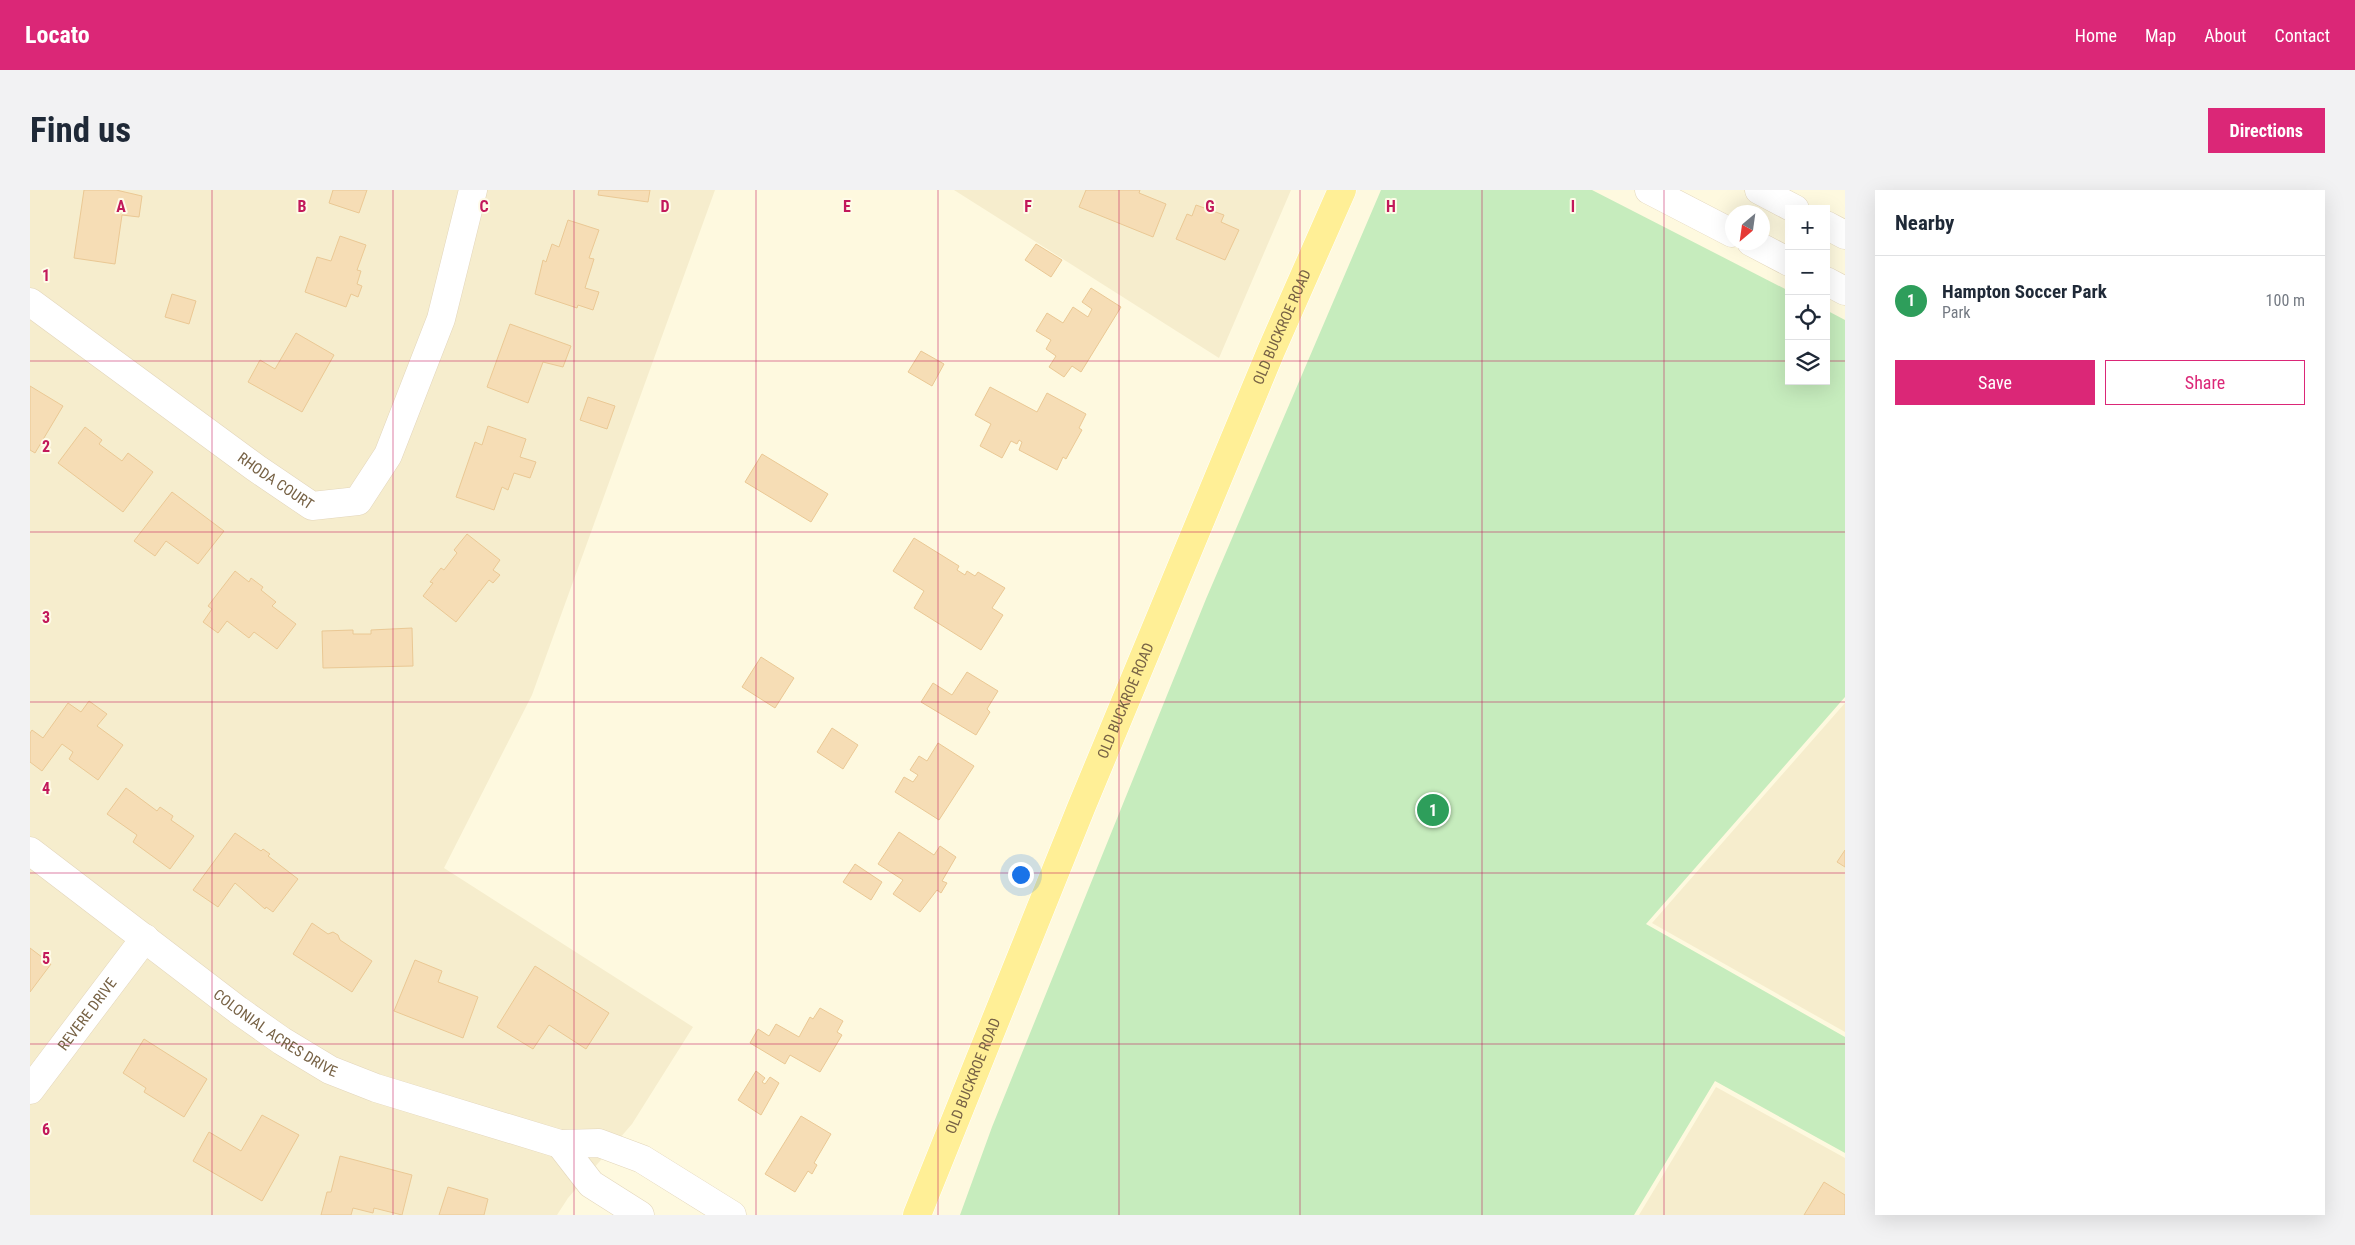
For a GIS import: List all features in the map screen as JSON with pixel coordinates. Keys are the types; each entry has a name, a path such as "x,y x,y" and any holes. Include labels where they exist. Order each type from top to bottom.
{"main road":[{"name":"OLD BUCKROE ROAD","path":"917,1215 1081,808 1338,191"}],"street":[{"name":"RHODA COURT","path":"30,302 256,468 312,506 358,501 388,455 441,319 473,190"},
{"path":"1649,190 1725,229"},
{"path":"1759,190 1787,205"},
{"path":"1830,227 1845,235"},
{"path":"1766,250 1785,260"},
{"path":"1830,283 1845,291"},
{"name":"COLONIAL ACRES DRIVE","path":"30,852 238,1010 282,1041 330,1070 376,1088 560,1144 598,1143 642,1159 732,1215"},
{"name":"REVERE DRIVE","path":"30,1090 145,938"},
{"path":"560,1144 591,1184 640,1215"}],"shaded area":[{"path":"30,190 715,190 532,695 444,868 693,1027 632,1124 568,1198 557,1215 30,1215"},
{"path":"954,190 1291,190 1219,358"},
{"path":"1845,703 1845,1032 1652,923"},
{"path":"1716,1087 1845,1158 1845,1215 1639,1215"}],"green space":[{"path":"1381,190 1592,190 1785,289 1785,385 1830,385 1830,312 1845,320 1845,697 1646,924 1845,1037 1845,1153 1715,1081 1634,1215 960,1215 992,1127 1206,599"}],"building":[{"path":"84,190 116,190 142,196 139,217 122,215 115,264 74,258"},
{"path":"333,190 367,190 359,213 329,203"},
{"path":"599,190 650,190 648,202 598,195"},
{"path":"1086,190 1140,190 1139,193 1166,204 1153,237 1079,207"},
{"path":"1196,205 1224,215 1221,222 1239,230 1225,260 1176,239 1187,214 1192,216"},
{"path":"568,220 599,230 589,258 594,259 585,288 599,292 593,310 578,305 577,308 535,294 543,260 546,262 552,244 559,247"},
{"path":"340,236 366,245 357,270 361,271 357,284 362,286 358,297 351,294 346,307 305,292 317,257 331,261"},
{"path":"1036,244 1062,260 1051,277 1025,260"},
{"path":"1091,288 1121,307 1081,372 1072,366 1064,377 1049,367 1056,356 1046,349 1051,340 1036,331 1047,313 1063,323 1073,307 1088,317 1092,309 1082,302"},
{"path":"172,294 196,301 189,324 165,317"},
{"path":"510,324 571,346 563,367 543,362 528,403 487,387"},
{"path":"296,333 334,355 302,412 248,382 260,360 275,369"},
{"path":"921,351 944,364 932,386 908,372"},
{"path":"30,386 63,406 35,453 30,450"},
{"path":"990,387 1037,412 1047,393 1086,414 1079,428 1082,430 1066,459 1063,457 1057,470 1019,450 1022,442 1019,440 1017,444 1011,441 1002,458 980,446 991,424 975,415"},
{"path":"588,397 615,406 607,429 580,420"},
{"path":"488,426 526,439 520,457 536,462 530,478 514,473 508,490 502,487 494,510 456,497 475,442 482,445"},
{"path":"85,427 102,440 99,444 122,461 128,453 153,472 123,512 58,463"},
{"path":"762,454 828,494 811,522 745,482"},
{"path":"172,492 224,531 198,564 166,541 155,556 134,541"},
{"path":"467,534 500,560 493,570 500,575 493,583 489,580 456,622 423,596 433,583 430,582 441,568 444,570 457,553 454,550"},
{"path":"914,538 959,566 957,570 965,575 967,571 975,576 978,572 1005,588 992,608 1003,615 981,650 914,608 924,591 893,571"},
{"path":"235,571 249,582 251,578 263,587 261,590 276,602 272,606 296,624 277,649 254,632 249,638 227,621 218,633 203,622 212,609 208,606"},
{"path":"412,628 413,666 323,668 322,631 353,630 353,634 371,634 371,630"},
{"path":"761,657 794,678 775,708 742,687"},
{"path":"967,672 998,691 987,709 990,712 976,735 921,702 933,683 952,695"},
{"path":"89,701 107,714 97,726 123,745 98,780 69,759 73,752 62,744 42,771 30,762 30,733 32,730 43,738 68,703 81,712"},
{"path":"832,728 858,745 843,769 817,752"},
{"path":"938,743 974,766 939,820 895,792 904,777 913,782 918,775 910,770 919,756 927,761"},
{"path":"126,788 157,811 160,807 173,816 171,820 194,836 170,869 133,842 137,835 107,814"},
{"path":"899,832 934,855 940,846 956,857 942,881 947,883 941,893 937,890 920,912 893,894 903,880 878,864"},
{"path":"235,833 261,851 263,849 270,854 268,856 298,879 273,912 266,907 265,909 235,883 218,907 193,890"},
{"path":"1845,850 1845,867 1837,862"},
{"path":"855,864 882,882 871,900 843,882"},
{"path":"312,923 328,934 333,932 338,935 340,940 372,961 352,992 293,954"},
{"path":"30,948 51,964 30,992"},
{"path":"415,960 442,971 438,982 478,997 463,1038 394,1011"},
{"path":"535,966 609,1013 586,1049 549,1025 533,1049 497,1027"},
{"path":"820,1008 843,1021 837,1032 842,1035 820,1072 790,1055 785,1064 750,1043 758,1029 769,1036 776,1024 799,1037 810,1017 813,1019"},
{"path":"144,1039 207,1079 184,1117 144,1092 146,1088 123,1073"},
{"path":"756,1071 765,1078 762,1082 765,1084 770,1077 779,1083 761,1115 738,1100"},
{"path":"262,1115 299,1135 262,1201 193,1161 209,1132 241,1151"},
{"path":"801,1116 831,1134 814,1163 817,1165 812,1174 808,1171 795,1192 765,1174"},
{"path":"340,1156 412,1175 402,1215 374,1208 373,1213 353,1208 351,1215 321,1215 327,1192 331,1192"},
{"path":"1824,1182 1845,1195 1845,1215 1804,1215"},
{"path":"448,1187 488,1199 484,1215 439,1215"}],"place":[{"name":"Hampton Soccer Park","path":"1433,810"}]}
